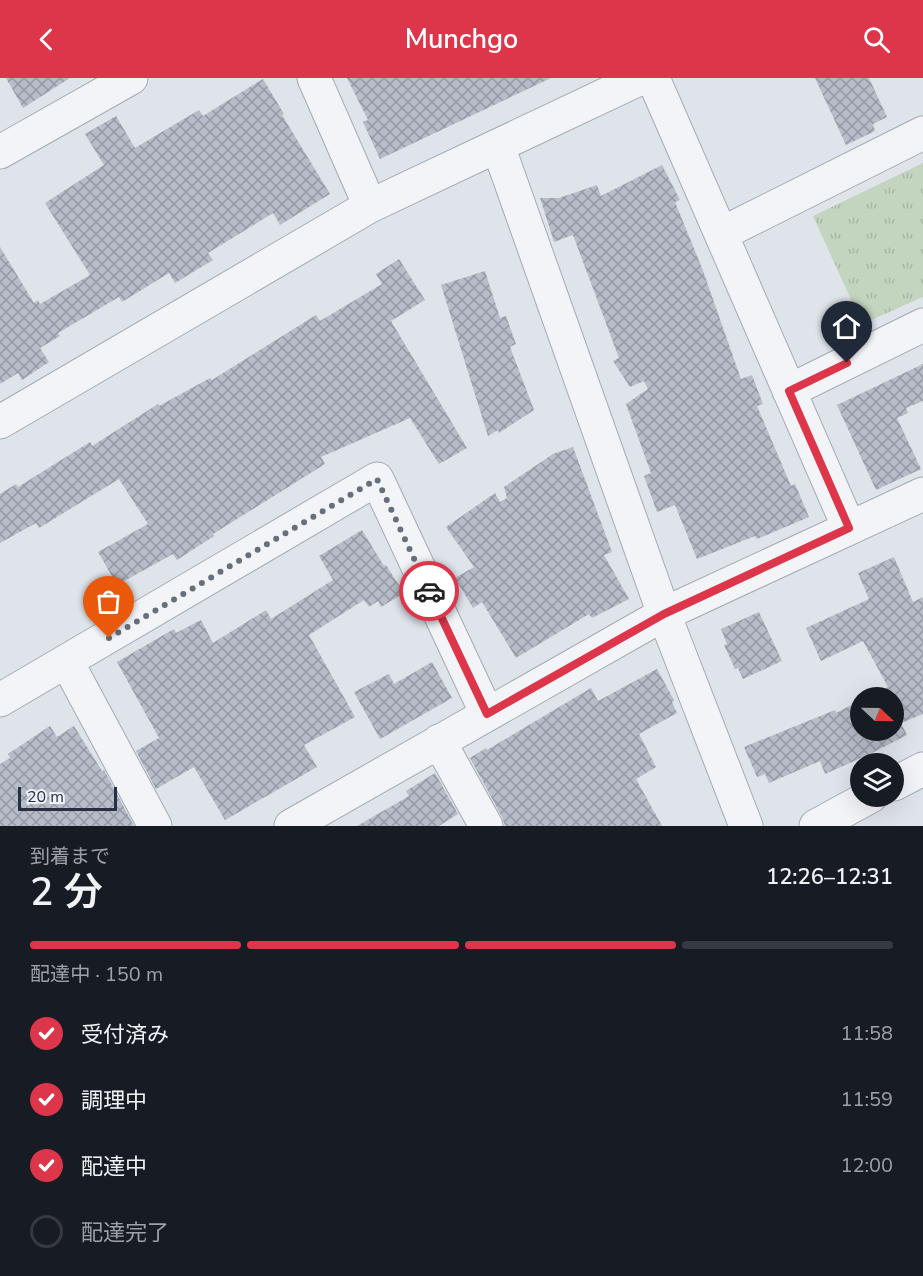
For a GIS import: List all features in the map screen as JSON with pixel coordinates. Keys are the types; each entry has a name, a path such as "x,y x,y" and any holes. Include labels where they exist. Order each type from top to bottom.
{"street":[{"path":"0,152 131,78"},
{"path":"314,78 370,206"},
{"path":"0,422 370,206 641,78"},
{"path":"653,78 849,528"},
{"path":"721,234 923,134"},
{"path":"498,146 664,614 746,826"},
{"path":"789,391 923,325"},
{"path":"0,700 377,479 487,714"},
{"path":"291,826 664,614 923,494"},
{"path":"67,662 155,826"},
{"path":"439,741 486,826"},
{"path":"904,779 923,769"},
{"path":"816,826 851,807"}],"green space":[{"path":"923,163 923,297 862,324 813,216"}],"building":[{"path":"6,78 70,78 23,108"},
{"path":"347,78 551,78 380,159 363,122 368,120"},
{"path":"815,78 869,78 887,117 873,124 875,131 846,145"},
{"path":"263,79 330,194 280,225 273,213 208,253 213,260 175,283 169,273 122,302 119,297 58,333 60,336 40,348 49,362 22,380 18,373 0,384 0,247 34,303 38,300 40,304 90,275 45,203 104,165 85,134 116,116 135,148 199,110 203,116"},
{"path":"662,165 680,200 675,202 702,268 741,379 752,375 763,404 757,406 791,486 795,484 809,517 757,539 755,536 697,559 675,505 657,512 644,476 651,473 626,404 648,389 644,381 630,387 613,361 619,358 573,235 554,242 540,198 559,198 597,185 601,196"},
{"path":"399,259 425,300 391,321 467,448 439,464 410,418 321,457 325,464 213,534 214,536 177,560 173,554 117,585 98,552 148,524 119,479 39,528 36,523 0,543 0,494 16,484 18,487 90,442 92,446 158,404 159,406 210,378 212,380 316,315 320,321 382,284 376,274"},
{"path":"485,271 500,318 506,316 516,344 510,347 534,410 499,433 498,430 488,436 441,285"},
{"path":"923,364 923,401 906,408 908,413 897,418 921,469 876,490 837,405"},
{"path":"573,447 612,552 604,555 629,599 592,618 589,614 516,658 482,602 473,608 455,578 474,567 446,527 495,493 500,502 507,498 504,487 553,454"},
{"path":"362,530 404,593 381,607 378,601 369,607 364,600 309,635 355,717 304,745 317,767 225,820 194,767 156,789 136,751 159,738 117,662 174,629 176,633 201,620 213,643 266,610 271,619 333,580 319,556"},
{"path":"894,557 913,602 923,597 923,714 904,722 904,687 888,687 863,641 821,661 806,628 869,599 858,573"},
{"path":"759,612 782,661 743,679 738,668 735,669 724,645 727,644 721,629"},
{"path":"432,662 452,698 380,739 354,692 389,674 394,684"},
{"path":"657,669 674,700 672,702 677,713 639,734 656,767 636,779 662,826 505,826 470,758 591,688 598,701"},
{"path":"850,706 850,741 895,741 872,753 850,753 850,763 825,774 820,761 769,783 765,774 757,777 744,747 835,710 836,713"},
{"path":"50,726 57,737 74,726 102,771 104,770 134,826 0,826 0,764 10,758 8,754"},
{"path":"435,773 458,814 439,826 357,826 409,796 406,791"}],"way so far":[{"path":"109,638 377,479 429,591"}],"route":[{"path":"429,591 487,714 664,614 849,528 789,391 847,363"}]}
